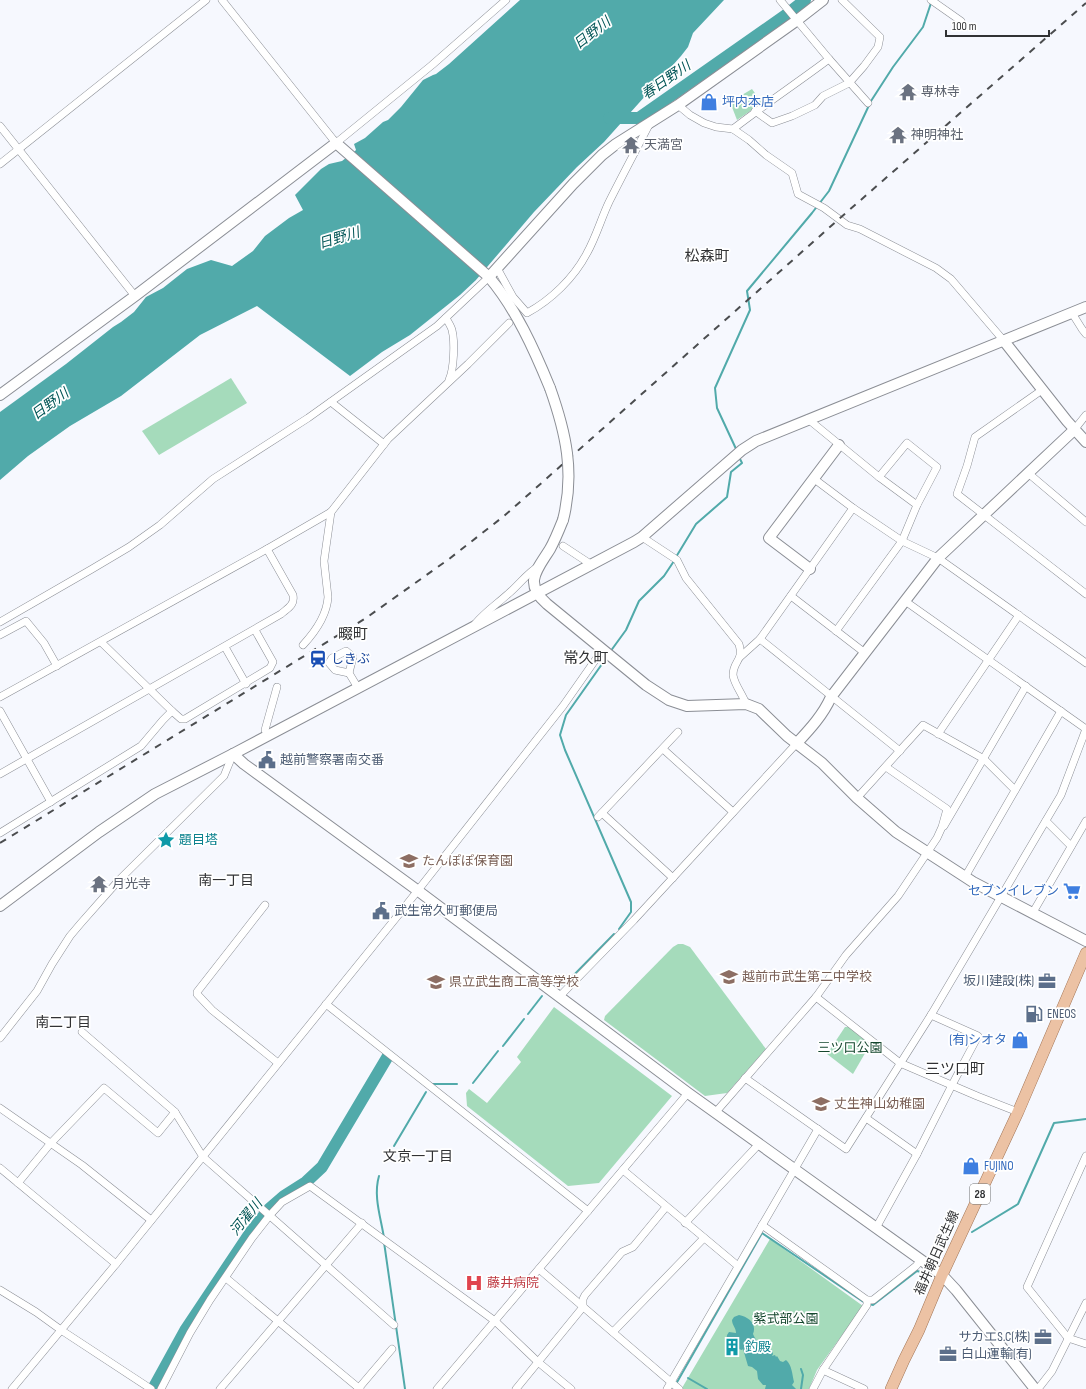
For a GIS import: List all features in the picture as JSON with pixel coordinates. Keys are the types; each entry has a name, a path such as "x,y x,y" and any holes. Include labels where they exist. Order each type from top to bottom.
{"main road":[{"name":"福井朝日武生線","path":"891,1389 1018,1112 1086,953"}],"street":[{"path":"0,164 206,0"},
{"path":"222,0 336,143 487,275 500,291 514,313 532,346 550,388 565,434 569,460 569,490 563,520 551,548 536,571 533,582 537,594 646,685 669,700 687,706 746,704 759,709 822,763 890,828 965,877 1032,914 1086,941"},
{"path":"0,395 135,296 336,143 432,65 506,0"},
{"path":"0,622 129,547 173,514 213,479 288,432 419,339 446,318 487,275 497,268 573,184 598,159 616,144 678,105 823,0"},
{"path":"755,111 772,123 792,116 815,105 823,96 849,83 864,66 878,47 880,37 842,0"},
{"path":"931,0 961,21"},
{"path":"781,2 849,83 868,103"},
{"path":"733,129 755,111 776,98 829,59"},
{"path":"678,105 690,116 716,127 733,129 792,173 798,194 824,208 847,225 860,228 905,251 936,268 951,279 980,310 1074,430 1086,442"},
{"path":"497,268 513,297 527,313 540,306 554,295 565,283 586,254 602,221 608,204 651,122"},
{"path":"0,126 135,296"},
{"path":"0,906 99,832 155,794 471,629 642,537 738,453 756,441 1086,307"},
{"path":"1072,313 1086,334"},
{"path":"446,318 452,329 453,353 453,372 447,384"},
{"path":"0,697 101,642 331,512 384,444 399,428 510,323"},
{"path":"1042,390 975,438 968,466 957,494 1086,594"},
{"path":"331,402 384,444"},
{"path":"559,997 634,920 816,722 828,705 831,697 938,558 1074,430 1086,415"},
{"path":"808,419 917,506"},
{"path":"836,631 902,541 917,506 937,467 907,443 879,477"},
{"path":"810,569 769,538 839,445"},
{"path":"1028,473 1086,522"},
{"path":"813,478 853,508 902,541 938,558 1086,663"},
{"path":"746,704 733,676 734,668 740,656 760,639 853,508"},
{"path":"303,645 310,638 318,625 328,602 324,561 331,512"},
{"path":"642,537 677,560 686,578 739,644 740,656"},
{"path":"563,546 592,565"},
{"path":"0,774 225,647 281,614 292,605 294,600 293,595 267,549"},
{"path":"471,629 480,618 507,596 530,571 539,566"},
{"path":"790,596 865,653"},
{"path":"745,1078 846,1149 931,1015 1061,795 1086,729 905,601"},
{"path":"938,734 1019,616"},
{"path":"0,635 26,621 44,643 57,666"},
{"path":"101,642 172,711 181,719 185,719 246,684 270,668 273,662 254,630"},
{"path":"760,639 900,751"},
{"path":"225,647 246,684"},
{"path":"12,1389 203,1157 607,652"},
{"path":"350,673 358,688"},
{"path":"715,1113 816,997 846,954 898,896 928,853 1026,686"},
{"path":"268,736 265,730 277,688"},
{"path":"0,711 51,802"},
{"path":"0,833 141,746 172,711"},
{"path":"965,877 1061,711"},
{"path":"857,798 922,725 984,759 1015,790"},
{"path":"673,878 600,816 678,732"},
{"path":"663,749 733,812"},
{"path":"233,754 244,764 417,890 715,1113 942,1275 956,1290 1035,1389"},
{"path":"0,1038 37,992 52,964 70,936 118,880 224,776 233,754"},
{"path":"886,767 947,809 940,833"},
{"path":"1032,914 1086,820"},
{"path":"1046,821 1071,846"},
{"path":"265,905 197,992 197,994 212,1010 278,1064"},
{"path":"816,997 900,1063 1018,1112"},
{"path":"326,1004 588,1211"},
{"path":"876,1228 917,1154 978,1036 931,1015"},
{"path":"82,1032 174,1112 203,1157 394,1325"},
{"path":"18,1183 50,1144 104,1088 158,1133 174,1112"},
{"path":"436,1389 688,1093"},
{"path":"0,1108 93,1174 151,1220"},
{"path":"866,1118 917,1154"},
{"path":"669,1386 818,1129"},
{"path":"685,1222 759,1144"},
{"path":"1086,1156 1027,1287 1068,1338 1086,1344"},
{"path":"0,1168 116,1264"},
{"path":"623,1170 738,1266"},
{"path":"161,1389 190,1333 210,1300 252,1238 282,1202 310,1186 495,1321 538,1362 570,1389"},
{"path":"516,1389 583,1307 585,1295 622,1252 633,1247 666,1207"},
{"path":"220,1389 362,1223"},
{"path":"762,1225 867,1300 873,1300 916,1266 921,1260"},
{"path":"613,1332 704,1238"},
{"path":"539,1269 613,1332 669,1386 679,1389"},
{"path":"226,1278 359,1389 392,1349"},
{"path":"0,1290 36,1312 151,1389"},
{"path":"814,1389 823,1370 867,1305 867,1300"},
{"path":"1038,1389 1052,1371 1086,1303"},
{"path":"823,1370 864,1389"}],"green space":[{"path":"752,89 762,103 737,120 730,102"},
{"path":"231,378 247,403 159,455 142,431"},
{"path":"678,944 683,944 690,947 766,1049 727,1093 705,1096 604,1020 605,1016 673,947"},
{"path":"554,1007 672,1096 599,1183 568,1186 467,1106 466,1093 469,1089 487,1103 521,1062 517,1057"},
{"name":"三ツ口公園","path":"845,1027 849,1027 871,1043 853,1074 827,1054"},
{"name":"紫式部公園","path":"770,1239 863,1306 817,1370 809,1389 683,1389 682,1388"}],"water":[{"name":"日野川","path":"520,0 724,0 693,33 688,47 681,56 604,142 577,167 534,212 476,280 460,295 410,335 382,352 350,376 257,306 200,335 121,396 70,426 28,456 0,480 0,412 134,312 146,297 163,288 187,269 211,260 232,266 253,251 265,236 289,218 303,210 295,195 321,169 329,164 342,161 355,151 354,144 365,138 383,122 388,120 401,107 423,80 436,74 449,64"},
{"path":"739,1315 749,1319 754,1327 753,1334 756,1340 772,1350 772,1356 775,1355 780,1361 783,1362 786,1360 790,1364 794,1382 792,1385 796,1389 765,1389 766,1385 763,1385 758,1379 757,1371 748,1366 743,1349 735,1348 738,1343 733,1340 729,1345 726,1343 729,1332 736,1333 732,1320 734,1317"}],"waterway":[{"name":"春日野川","path":"609,118 639,118 786,15 805,0"},
{"path":"737,451 717,408 715,388 750,310 747,291 829,191 871,101 893,67 923,27 931,3"},
{"path":"676,557 696,524 727,497 731,472 742,463 739,457"},
{"path":"610,652 626,630 639,601 664,576 674,561"},
{"path":"607,657 566,715 560,735 565,750 631,902 631,912 619,929"},
{"path":"559,986 568,981 614,934"},
{"path":"528,1014 542,996"},
{"path":"503,1046 524,1019"},
{"path":"473,1083 498,1051"},
{"name":"河濯川","path":"153,1389 186,1329 250,1233 269,1209 284,1196 306,1182 322,1167 388,1056"},
{"path":"431,1084 457,1084"},
{"path":"394,1146 426,1092"},
{"path":"972,1232 1018,1204 1054,1123 1086,1119"},
{"path":"379,1176 377,1184 377,1199 384,1238"},
{"path":"676,1384 762,1233 865,1303"},
{"path":"384,1242 405,1389"},
{"path":"869,1304 873,1305 917,1271 928,1277"},
{"path":"801,1369 803,1375 801,1389"},
{"path":"688,1378 707,1389"}],"railway":[{"path":"0,843 366,618 449,559 504,516 839,219 1086,3"}],"place":[{"name":"専林寺","path":"908,92"},
{"name":"坪内本店","path":"709,102"},
{"name":"神明神社","path":"898,135"},
{"name":"天満宮","path":"631,145"},
{"name":"しきぶ","path":"318,659"},
{"name":"越前警察署南交番","path":"267,760"},
{"name":"題目塔","path":"166,840"},
{"name":"たんぽぽ保育園","path":"409,861"},
{"name":"月光寺","path":"99,884"},
{"name":"セブンイレブン","path":"1072,891"},
{"name":"武生常久町郵便局","path":"381,911"},
{"name":"越前市武生第二中学校","path":"729,977"},
{"name":"坂川建設(株)","path":"1047,981"},
{"name":"県立武生商工高等学校","path":"436,982"},
{"name":"ENEOS","path":"1034,1014"},
{"name":"(有)シオタ","path":"1020,1040"},
{"name":"丈生神山幼稚園","path":"821,1104"},
{"name":"FUJINO","path":"971,1166"},
{"name":"藤井病院","path":"474,1283"},
{"name":"サカエS.C(株)","path":"1043,1337"},
{"name":"釣殿","path":"732,1347"},
{"name":"白山運輸(有)","path":"948,1354"}],"district":[{"name":"松森町","path":"707,256"},
{"name":"畷町","path":"353,634"},
{"name":"常久町","path":"586,658"},
{"name":"南一丁目","path":"226,880"},
{"name":"南二丁目","path":"63,1022"},
{"name":"三ツ口町","path":"955,1069"},
{"name":"文京一丁目","path":"418,1156"}]}
